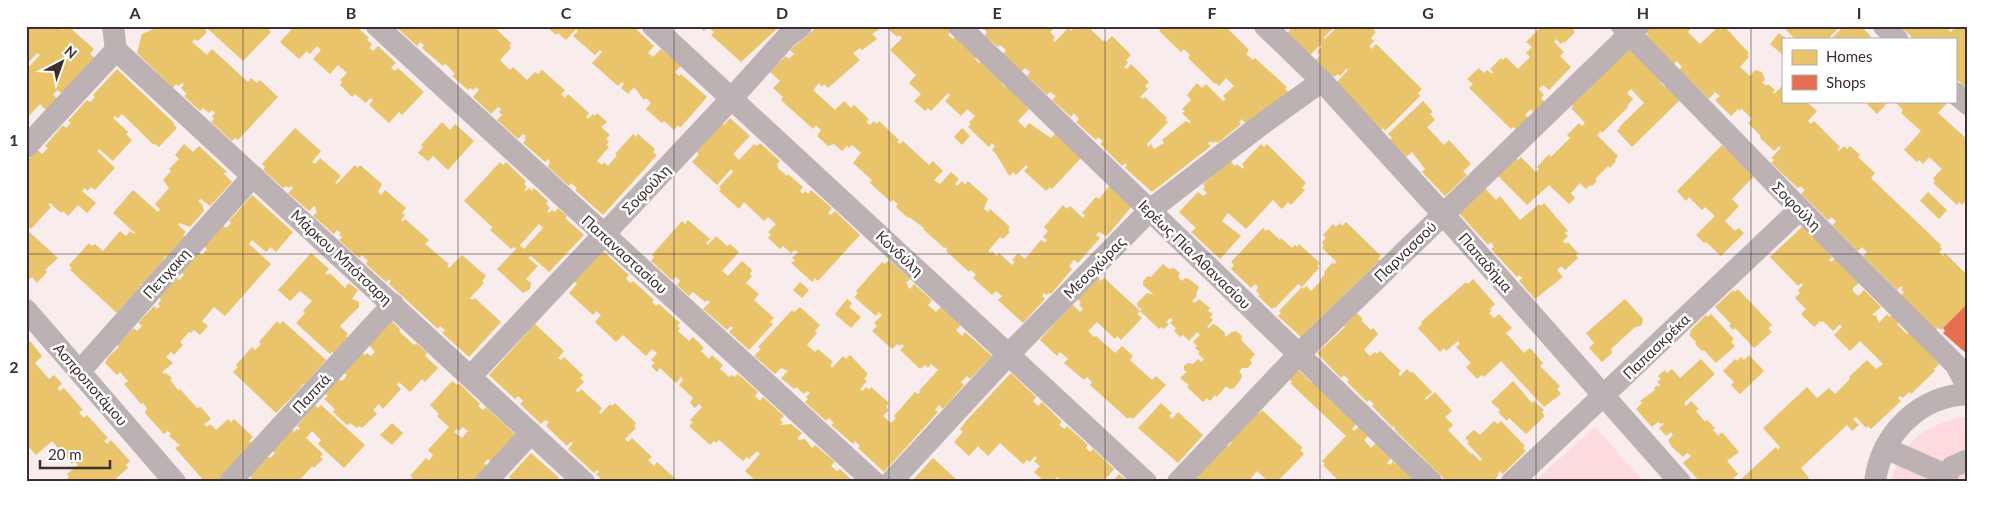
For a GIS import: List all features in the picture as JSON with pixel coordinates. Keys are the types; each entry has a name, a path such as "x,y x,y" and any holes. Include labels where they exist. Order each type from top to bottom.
{"street":[{"path":"26,147 116,50 113,26"},
{"name":"Παπαναστασίου","path":"377,26 874,482"},
{"name":"Κονδύλη","path":"653,26 1146,482"},
{"name":"Σοφούλη","path":"471,376 786,38 801,26"},
{"name":"Ιερέως Πία Αθανασίου","path":"959,26 1431,482"},
{"name":"Παπαδήμα","path":"1265,26 1322,81 1444,214 1680,482"},
{"path":"1884,26 1896,38"},
{"name":"Σοφούλη","path":"1630,29 1800,209 1956,365 1968,388"},
{"name":"Παρνασσού","path":"1178,482 1299,354 1444,214 1630,29"},
{"name":"Μάρκου Μπότσαρη","path":"116,50 584,482"},
{"name":"Μεσοχώρας","path":"891,482 1009,354 1150,210 1262,124 1322,81"},
{"path":"1956,93 1968,104"},
{"name":"Πετιχακη","path":"80,371 253,176"},
{"name":"Παπασκρέκα","path":"1512,482 1800,209"},
{"name":"Παππά","path":"230,482 393,304"},
{"name":"Ασπροποτάμου","path":"26,310 175,482"},
{"path":"1875,482 1878,464 1885,448 1896,431 1915,412 1938,400 1968,394"},
{"path":"486,482 531,433"},
{"path":"1885,448 1944,479 1952,467 1968,460"}],"shaded area":[{"path":"1960,417 1968,417 1968,482 1891,482 1903,453 1916,438 1931,428"},
{"path":"1595,427 1644,482 1534,482"}],"building: Homes":[{"path":"26,26 60,26 59,28 62,30 68,26 94,49 90,54 95,58 65,96 57,90 53,95 57,98 46,110 40,104 26,119 26,70 40,55 37,53 26,65"},
{"path":"161,26 265,26 271,32 243,61 207,28 205,30 207,32 198,41 195,39 192,42 207,55 212,49 248,82 251,78 257,83 260,80 278,97 238,140 235,138 232,141 211,122 214,119 212,116 215,113 212,110 209,113 203,108 200,111 184,96 187,94 181,88 184,85 182,83 178,86 176,84 173,88 137,53 142,34"},
{"path":"295,26 356,26 369,38 367,40 372,44 369,48 373,51 378,46 396,63 391,68 395,71 398,68 424,92 402,115 399,112 389,123 369,105 373,100 370,98 366,103 355,94 352,97 340,85 342,82 340,80 347,73 338,65 330,74 313,59 321,50 317,46 310,54 307,51 299,59 280,42"},
{"path":"395,26 493,26 511,43 509,46 511,48 500,60 510,70 513,67 527,80 535,72 538,74 542,70 565,90 561,94 565,98 568,94 589,113 586,117 588,119 597,113 607,122 601,127 610,135 606,139 609,142 606,145 609,147 597,161 602,165 604,162 608,166 617,155 615,154 633,134 636,137 638,134 655,149 653,152 657,155 603,215 575,190 577,188 571,183 569,186 548,167 550,161 548,159 545,162 523,143 526,136 523,134 518,139 497,120 502,115 499,112 501,109 498,107 491,114 473,97 479,90 476,87 473,90 470,88 468,90 452,76 455,74 448,66 445,64 443,66 422,48 424,45 420,42 417,46"},
{"path":"546,26 633,26 654,46 648,53 653,57 661,49 681,66 675,72 679,76 681,74 707,97 680,128 678,125 674,130 664,121 662,123 646,109 651,103 646,98 644,100 634,87 628,94 621,88 624,84 622,82 618,86 592,63 602,52 600,50 595,55 573,36 578,31 576,29 566,40 558,33 556,35"},
{"path":"698,26 780,26 741,62 711,35 714,32 708,27 704,31"},
{"path":"818,26 884,26 872,34 877,39 862,50 860,48 853,53 860,60 828,88 824,84 822,87 819,83 813,90 835,110 844,101 851,108 854,105 869,119 866,122 870,125 874,121 877,124 879,121 899,140 897,142 900,144 903,141 929,165 933,161 943,171 934,180 940,184 951,172 959,179 955,184 957,186 962,181 965,185 968,181 988,199 984,209 988,212 990,209 1010,227 1008,230 1010,232 1003,239 1000,237 988,251 991,253 992,251 997,256 999,253 1012,265 1015,262 1012,260 1018,253 1025,259 1041,240 1045,243 1047,240 1043,237 1048,231 1044,227 1063,205 1067,209 1070,206 1083,218 1085,215 1082,213 1096,197 1099,199 1110,185 1133,205 1107,236 1099,232 1096,235 1100,238 1078,263 1074,260 1069,266 1072,269 1051,294 1047,295 1044,293 1042,296 1045,299 1023,323 998,300 1002,296 996,291 992,295 973,278 976,275 971,270 969,272 924,228 908,218 896,207 898,204 893,200 891,202 870,183 872,180 853,163 861,153 852,145 849,148 847,146 842,151 834,144 828,146 817,136 821,130 816,125 813,129 781,100 783,97 773,88 780,81 769,71 786,56 789,59 794,54 790,50"},
{"path":"885,26 947,26 952,30 948,35 953,39 956,36 978,55 975,59 979,63 981,61 1003,81 1001,83 1006,87 1007,85 1029,109 1018,121 1025,128 1029,123 1051,138 1056,133 1082,157 1052,189 1050,187 1046,191 1024,171 1028,167 1026,165 1016,175 1013,172 1010,176 992,150 995,146 992,143 989,147 968,127 971,124 969,122 975,116 967,109 961,116 945,101 950,95 948,93 931,111 928,108 925,111 914,101 921,94 909,83 916,75 890,50 902,38 899,35 897,37"},
{"path":"981,26 1056,26 1050,32 1055,37 1053,40 1055,42 1068,28 1071,31 1076,26 1087,26 1106,42 1112,36 1131,55 1126,60 1128,63 1124,67 1127,69 1131,64 1149,82 1145,86 1148,89 1140,97 1143,99 1145,97 1167,118 1165,120 1168,122 1147,144 1148,147 1151,144 1154,149 1164,143 1162,140 1186,121 1191,122 1182,113 1185,111 1182,109 1191,100 1187,95 1197,83 1202,88 1206,84 1223,101 1226,99 1223,96 1234,86 1226,78 1219,86 1215,84 1188,58 1190,55 1184,49 1181,52 1159,31 1162,28 1159,26 1218,26 1221,30 1225,26 1249,50 1246,54 1253,60 1255,58 1287,87 1285,89 1290,93 1245,123 1242,119 1239,122 1241,124 1218,143 1210,141 1208,144 1211,146 1152,192 1125,168 1127,165 1125,163 1122,166 1100,144 1103,141 1098,137 1096,140 1076,122 1079,119 1074,113 1071,117 1052,100 1056,96 1050,92 1047,95 1027,76 1030,72 1025,68 1021,72 1003,54 1006,50 1000,45 998,47 985,36 987,32"},
{"path":"1294,26 1331,26 1333,28 1323,38 1325,39 1338,26 1370,26 1376,32 1371,38 1374,41 1369,46 1372,49 1376,44 1422,89 1418,93 1420,96 1385,131 1383,128 1380,131 1337,82 1348,70 1346,69 1340,76 1338,74 1334,77 1316,60 1320,55 1317,52 1322,46 1320,45 1307,58 1284,36"},
{"path":"1538,26 1577,26 1573,30 1575,32 1564,43 1561,44 1556,39 1554,42 1564,52 1560,56 1571,67 1549,90 1543,85 1539,89 1544,95 1541,98 1546,103 1535,114 1531,109 1525,115 1529,118 1517,130 1513,127 1511,129 1469,88 1473,84 1467,79 1479,68 1484,73 1487,70 1492,74 1493,72 1490,69 1501,58 1503,60 1506,57 1518,69 1530,57 1526,53 1532,47 1526,42 1540,28"},
{"path":"1651,26 1693,26 1688,32 1700,44 1718,27 1721,30 1724,26 1749,53 1747,55 1749,57 1740,67 1750,76 1755,70 1762,72 1765,80 1762,82 1775,90 1774,94 1782,86 1782,102 1807,102 1817,111 1808,121 1811,124 1814,121 1840,147 1837,150 1839,151 1844,146 1847,149 1850,146 1860,155 1858,157 1875,173 1871,178 1941,245 1942,249 1939,252 1943,256 1945,253 1968,276 1968,303 1941,330 1938,327 1936,330 1901,295 1904,292 1901,290 1903,288 1901,286 1897,290 1863,256 1867,252 1862,247 1858,251 1832,225 1836,222 1832,217 1828,220 1801,194 1805,190 1800,186 1798,188 1771,163 1774,160 1771,158 1781,148 1779,146 1774,151 1760,138 1761,136 1748,123 1752,119 1741,108 1740,111 1738,109 1731,116 1715,100 1720,96 1715,92 1709,99 1679,70 1682,67 1677,61 1674,64 1645,36 1648,33 1646,31"},
{"path":"1790,26 1840,26 1829,38 1794,38 1786,30"},
{"path":"1844,26 1860,26 1871,36 1869,38 1832,38"},
{"path":"1900,26 1945,26 1951,32 1956,26 1968,26 1968,86 1966,84 1964,86 1956,79 1956,38 1913,38"},
{"path":"1779,33 1785,38 1782,38 1782,54 1770,44"},
{"path":"1630,47 1662,79 1660,82 1665,87 1668,84 1682,98 1632,147 1617,131 1644,103 1631,89 1627,93 1633,99 1628,107 1602,133 1601,131 1597,135 1618,156 1610,168 1608,166 1595,179 1597,181 1586,189 1580,183 1571,193 1575,198 1569,204 1549,185 1527,205 1498,176 1516,158 1518,160 1521,157 1536,172 1539,169 1537,167 1549,154 1551,157 1570,138 1567,135 1579,123 1582,126 1585,123 1571,108 1573,106 1571,104"},
{"path":"117,69 177,128 159,147 154,145 122,114 118,118 115,116 113,118 128,132 126,134 132,140 113,161 99,149 97,151 115,168 95,190 91,187 87,191 85,188 82,191 96,203 87,213 78,205 68,216 63,211 61,213 50,203 48,204 51,207 31,229 28,226 26,228 26,162 38,150 42,154 48,148 45,146 63,125 66,128 71,123 68,121 87,100 90,102 95,97 93,95"},
{"path":"1423,101 1433,112 1430,114 1435,120 1427,127 1444,145 1449,140 1471,164 1463,171 1467,175 1445,196 1422,172 1425,169 1412,152 1406,157 1390,140 1392,138 1388,134"},
{"path":"1865,102 1888,102 1877,114"},
{"path":"1895,102 1948,102 1938,113 1968,140 1968,198 1962,205 1959,202 1957,205 1933,183 1935,181 1933,178 1942,169 1929,157 1923,164 1919,160 1917,162 1904,150 1921,131 1901,113 1903,110"},
{"path":"730,118 750,136 733,154 739,160 754,144 757,146 760,143 780,161 777,164 778,168 803,187 800,191 803,194 805,191 808,194 811,190 832,208 828,213 831,215 835,211 860,235 818,281 815,278 812,282 791,263 795,260 792,258 798,252 795,250 791,253 783,246 780,249 768,238 771,235 768,232 776,224 768,217 764,221 744,202 739,209 719,191 721,189 719,187 733,172 731,169 717,185 692,162 699,154 695,151 722,122 724,125"},
{"path":"442,122 450,130 455,124 474,141 448,170 433,156 428,161 418,153 423,147 421,145"},
{"path":"295,128 321,151 312,162 315,164 320,158 341,176 335,183 337,184 355,165 358,168 360,165 382,184 378,192 381,195 385,190 406,208 402,213 405,215 401,220 403,222 405,219 429,240 425,244 449,264 447,266 449,268 462,255 486,276 482,281 484,283 470,298 473,300 475,298 501,322 469,357 442,333 445,330 440,326 438,329 389,284 391,281 389,279 386,282 366,264 368,261 362,255 359,258 339,240 342,237 339,235 341,233 337,230 334,234 313,216 317,212 314,206 309,211 288,193 293,188 291,186 283,188 263,170 265,167 262,164"},
{"path":"962,128 970,136 962,145 954,137"},
{"path":"184,144 193,152 199,146 227,172 224,174 232,182 210,206 201,199 198,201 202,204 204,211 190,227 180,223 178,225 186,232 183,235 186,237 167,258 165,256 162,264 144,284 140,284 141,286 117,313 70,270 72,268 69,265 89,243 92,246 95,244 103,251 120,231 126,236 130,231 135,233 113,213 133,190 158,212 160,209 155,204 169,188 163,180 171,171 169,169 179,159 175,155"},
{"path":"1261,144 1264,147 1267,144 1306,183 1302,188 1305,190 1291,205 1288,202 1282,209 1273,200 1246,229 1228,213 1222,221 1241,236 1220,259 1191,232 1196,228 1179,212 1198,192 1203,196 1207,193 1203,189 1205,187 1203,184 1230,161 1235,166 1237,164 1243,169 1242,164"},
{"path":"1722,145 1724,148 1727,145 1753,177 1732,199 1739,206 1725,221 1735,231 1739,228 1744,233 1721,256 1696,235 1715,216 1705,207 1702,210 1689,197 1686,201 1677,191"},
{"path":"500,162 503,165 506,162 526,181 524,184 527,187 524,190 526,191 529,188 532,191 534,188 548,201 546,204 550,208 547,211 549,213 552,210 555,212 558,208 567,216 565,218 584,235 549,272 531,256 528,258 538,266 526,279 531,283 530,289 523,293 497,269 516,249 514,247 511,249 490,230 493,227 464,201","holes":["539,224 543,228 524,249 520,245"]},
{"path":"1485,188 1496,200 1500,196 1520,220 1539,204 1541,206 1544,203 1568,231 1565,233 1568,236 1563,241 1566,244 1568,242 1578,253 1576,255 1578,258 1565,270 1561,266 1557,270 1563,277 1535,299 1519,281 1522,278 1519,275 1517,277 1491,249 1494,247 1491,242 1488,245 1458,212"},
{"path":"1928,192 1947,210 1939,219 1920,201"},
{"path":"252,195 293,232 276,252 271,247 266,252 252,240 249,244 271,264 225,316 214,307 202,321 208,326 200,335 194,330 191,333 189,332 180,342 183,345 174,355 171,352 166,357 173,363 162,372 172,378 170,380 178,390 180,389 197,408 201,407 211,419 204,424 207,427 210,424 216,430 228,419 231,422 234,419 253,437 249,441 252,443 216,482 205,482 175,448 180,445 169,436 171,434 168,431 164,434 145,413 147,408 143,403 141,404 124,384 128,381 120,372 117,375 105,363 109,356 119,347 116,344 134,328 137,331 142,326 138,323 154,306 157,309 160,306 158,304 161,300 159,297 176,278 179,280 184,275 181,271 199,252 202,255 207,249 203,245 222,224 226,228 231,223 229,221"},
{"path":"688,220 710,239 706,243 708,245 716,236 727,246 730,244 739,252 722,271 728,276 742,261 752,270 750,274 752,276 746,283 759,294 754,300 774,318 770,322 773,324 749,350 729,332 733,328 731,326 727,330 703,309 710,302 707,300 705,302 693,292 689,296 677,285 680,281 676,277 672,280 651,261 654,257 652,255 682,221 685,224"},
{"path":"1346,222 1381,256 1378,259 1380,260 1301,337 1278,316 1281,313 1279,311 1302,287 1304,289 1306,286 1311,291 1321,281 1325,274 1324,272 1332,263 1337,262 1322,248 1324,245 1322,242 1326,238 1323,235 1333,224 1336,227 1340,223 1342,226"},
{"path":"1804,225 1830,251 1828,253 1832,257 1829,260 1831,262 1836,258 1860,282 1853,288 1853,291 1858,296 1864,290 1881,307 1872,315 1876,316 1879,323 1887,314 1890,317 1892,314 1899,322 1897,324 1907,334 1910,332 1939,364 1934,369 1935,371 1911,394 1909,392 1903,398 1900,396 1898,398 1901,401 1871,429 1868,426 1866,428 1856,417 1853,419 1859,425 1852,431 1847,425 1801,468 1809,478 1806,482 1738,482 1776,447 1778,450 1780,447 1763,428 1807,387 1817,398 1829,388 1835,394 1867,360 1876,369 1883,364 1860,341 1850,351 1834,335 1842,327 1840,324 1833,331 1823,321 1820,321 1814,327 1801,314 1806,309 1795,298 1800,293 1798,290 1803,285 1801,283 1798,286 1770,257"},
{"path":"1263,228 1266,231 1268,229 1292,248 1295,245 1297,247 1299,244 1320,263 1317,266 1319,268 1302,287 1298,284 1272,309 1258,296 1260,295 1256,291 1258,287 1255,284 1251,288 1231,269 1234,265 1231,262"},
{"path":"26,229 58,258 45,270 47,272 37,283 32,277 29,279 26,276"},
{"path":"602,250 629,275 626,278 628,281 631,283 633,281 654,300 652,302 656,306 659,304 680,323 677,326 680,328 678,331 689,341 693,337 704,348 701,351 709,359 712,355 723,365 720,369 729,377 732,375 734,377 738,374 758,392 755,396 760,401 763,397 784,416 780,420 783,422 780,425 791,424 802,433 797,438 799,440 805,439 812,448 815,445 835,462 831,466 837,471 840,469 854,482 757,482 745,471 760,454 757,451 749,459 747,457 743,461 719,440 716,443 714,441 710,445 689,426 693,422 690,420 702,407 699,404 695,408 690,403 693,398 679,385 683,380 681,377 676,383 660,368 657,372 651,366 655,363 651,360 657,353 652,349 646,356 623,335 616,342 595,322 601,315 596,311 593,315 569,293 577,284 574,281"},
{"path":"311,253 329,269 325,273 328,275 330,273 345,288 349,283 358,290 352,299 359,302 359,307 340,326 348,334 346,336 348,338 334,353 330,354 296,323 312,301 300,291 290,301 278,290"},
{"path":"889,260 910,279 906,283 910,289 914,284 932,300 928,305 936,312 941,307 961,325 956,330 962,336 965,332 992,356 970,379 967,376 961,382 964,385 943,409 939,405 935,410 938,412 884,472 858,448 860,446 855,441 853,444 831,425 834,423 829,418 826,421 805,402 808,399 806,397 810,393 807,391 804,394 796,387 794,389 781,378 788,371 781,368 775,374 754,356 761,349 758,347 792,310 794,312 800,307 820,325 815,331 817,333 807,345 815,352 818,349 833,362 830,365 832,368 843,356 846,359 850,355 868,374 864,379 867,381 860,389 863,391 866,387 869,390 871,387 889,403 886,407 889,410 883,416 891,423 896,418 894,416 915,392 918,394 938,370 931,364 928,368 925,365 920,369 900,350 904,346 901,344 900,346 897,344 892,349 872,331 877,326 874,323 882,315 879,312 876,316 854,297 858,293 856,291 882,262 885,264"},
{"path":"1163,264 1169,269 1174,268 1180,273 1178,277 1182,281 1185,278 1189,279 1199,287 1197,296 1192,301 1195,303 1199,299 1210,308 1208,311 1213,314 1210,317 1213,320 1207,327 1209,328 1213,324 1216,325 1225,333 1225,337 1236,331 1242,336 1241,340 1255,354 1250,360 1252,363 1248,368 1242,368 1239,371 1242,375 1241,379 1234,388 1230,389 1226,386 1217,397 1215,395 1210,401 1207,398 1203,402 1187,387 1189,385 1180,378 1187,372 1184,370 1184,366 1188,363 1193,364 1198,359 1201,362 1204,359 1198,354 1200,352 1195,348 1197,346 1193,342 1200,335 1197,332 1189,341 1183,335 1180,337 1174,331 1176,328 1170,323 1173,320 1170,318 1166,322 1169,324 1164,329 1161,327 1159,329 1140,311 1142,309 1138,307 1137,303 1147,293 1154,295 1143,285 1143,281 1148,276 1151,277"},
{"path":"1097,277 1101,281 1104,278 1140,311 1137,314 1142,318 1121,340 1117,336 1115,339 1097,322 1088,331 1115,353 1122,346 1133,356 1130,360 1152,380 1156,376 1166,385 1133,419 1130,417 1128,419 1090,385 1092,382 1087,377 1084,380 1064,363 1068,359 1060,352 1057,356 1040,340 1072,304 1080,312 1083,309 1079,305 1081,302 1077,299"},
{"path":"1473,279 1495,304 1489,313 1494,318 1499,314 1512,328 1506,333 1524,353 1530,348 1543,363 1540,366 1560,386 1557,389 1561,394 1544,407 1501,361 1484,377 1482,375 1477,379 1466,367 1471,363 1456,347 1460,344 1458,341 1446,351 1444,348 1440,352 1418,328 1422,324 1421,322 1466,282 1468,284"},
{"path":"800,282 809,290 802,298 793,290"},
{"path":"1738,289 1772,325 1768,328 1772,332 1754,348 1735,328 1733,330 1729,326 1731,324 1715,307 1733,290 1735,292"},
{"path":"847,299 852,303 849,307 861,317 851,328 835,314"},
{"path":"1625,299 1643,319 1642,325 1634,328 1611,349 1612,353 1602,362 1589,348 1594,343 1586,333"},
{"path":"1357,313 1371,330 1373,328 1378,334 1364,350 1370,356 1380,351 1401,371 1398,374 1400,376 1407,369 1411,373 1412,371 1432,392 1425,398 1426,400 1435,392 1452,411 1445,417 1453,425 1448,430 1471,454 1480,461 1482,459 1467,443 1469,442 1465,438 1474,430 1480,435 1494,421 1498,424 1501,421 1525,446 1523,448 1526,451 1503,474 1500,471 1497,474 1499,475 1492,482 1447,482 1395,430 1394,426 1392,427 1372,406 1374,404 1372,402 1369,400 1367,402 1347,382 1349,380 1344,375 1341,378 1317,353"},
{"path":"1711,314 1734,339 1731,342 1735,346 1716,363 1704,350 1702,351 1695,344 1696,342 1689,335 1690,331 1706,315 1708,317"},
{"path":"391,320 400,329 399,331 414,345 416,343 427,353 425,356 438,368 425,382 422,379 410,392 399,382 397,385 401,389 383,409 379,404 373,410 377,414 362,428 359,426 357,428 350,423 347,425 333,412 335,409 324,399 328,396 324,393 338,378 341,381 344,379 347,375 343,372 361,352 371,356 375,352 369,345"},
{"path":"277,321 280,324 283,321 326,360 276,413 233,372 238,367 236,365 252,347 255,350 261,344 259,342"},
{"path":"535,324 564,351 558,358 561,360 564,357 583,375 580,378 584,382 576,390 578,393 581,389 602,408 599,412 601,414 610,404 612,406 615,403 636,423 634,426 636,428 625,439 628,442 632,438 652,457 648,460 654,466 657,462 679,482 604,482 596,474 599,472 597,470 594,473 568,449 573,443 571,442 567,446 546,426 549,422 545,420 541,424 520,404 523,401 518,396 515,399 489,375"},
{"path":"30,341 42,356 35,363 49,379 54,375 62,384 57,388 60,391 64,388 83,410 79,412 81,415 84,418 87,415 108,438 104,441 107,444 111,440 130,461 126,465 128,468 112,482 67,482 65,480 69,477 67,474 78,465 75,461 72,464 52,441 36,455 26,444 26,344"},
{"path":"1749,355 1764,371 1740,394 1731,385 1734,382 1723,371 1735,359 1737,361 1741,357 1744,360"},
{"path":"1701,359 1715,374 1684,403 1686,406 1691,401 1699,409 1696,411 1705,422 1707,420 1715,428 1713,430 1718,436 1722,432 1739,452 1727,461 1738,474 1730,482 1700,482 1683,463 1691,456 1687,453 1683,457 1671,446 1668,440 1673,435 1671,432 1666,436 1659,428 1664,424 1658,422 1652,427 1636,409 1642,403 1640,401 1655,390 1654,388 1657,385 1658,387 1660,385 1657,382 1661,379 1658,376 1665,370 1667,373 1672,369 1680,378"},
{"path":"1297,369 1312,383 1314,381 1356,424 1352,429 1354,431 1360,426 1369,435 1364,440 1371,448 1377,442 1392,457 1387,463 1390,465 1393,461 1395,464 1398,462 1419,482 1340,482 1323,465 1325,464 1322,461 1346,436 1290,383"},
{"path":"1011,373 1036,397 1033,401 1038,406 1042,402 1062,422 1059,425 1065,429 1067,426 1088,445 1086,448 1090,452 1093,449 1114,469 1103,482 1058,482 1060,480 1057,477 1053,482 1045,482 1034,472 1040,466 1034,461 1037,458 1035,456 1030,462 1027,460 1023,464 1000,443 988,456 978,446 969,456 954,442 963,432 960,429 966,421"},
{"path":"452,381 457,385 459,383 480,404 478,406 483,410 486,407 516,435 491,462 488,459 484,463 488,467 474,482 413,482 411,480 413,478 410,476 426,458 429,461 433,455 428,450 449,427 437,416 439,414 430,405","holes":["463,427 468,431 462,438 454,432 457,429 459,431"]},
{"path":"1513,381 1532,403 1534,401 1544,410 1542,412 1545,416 1526,434 1509,418 1507,421 1498,412 1500,410 1491,402"},
{"path":"1161,403 1172,413 1169,416 1172,419 1178,412 1203,435 1178,463 1138,428"},
{"path":"315,405 318,408 321,405 365,445 344,468 318,444 321,440 312,431 306,438 323,454 320,457 323,459 314,468 312,466 300,480 302,482 249,482 252,478 249,476 267,456 270,458 275,453 272,451 291,429 294,432 300,428 297,426"},
{"path":"1257,410 1260,413 1262,410 1303,448 1300,450 1304,454 1277,482 1273,479 1269,482 1257,471 1251,478 1255,482 1197,482 1193,478 1224,444 1228,447 1232,442 1229,440"},
{"path":"392,423 403,433 392,445 380,435"},
{"path":"531,453 562,482 514,482 509,477"},
{"path":"933,458 959,482 911,482"},
{"path":"1119,474 1128,482 1112,482"}],"building: Shops":[{"path":"1968,303 1968,355 1943,333 1945,331 1943,328"}]}
